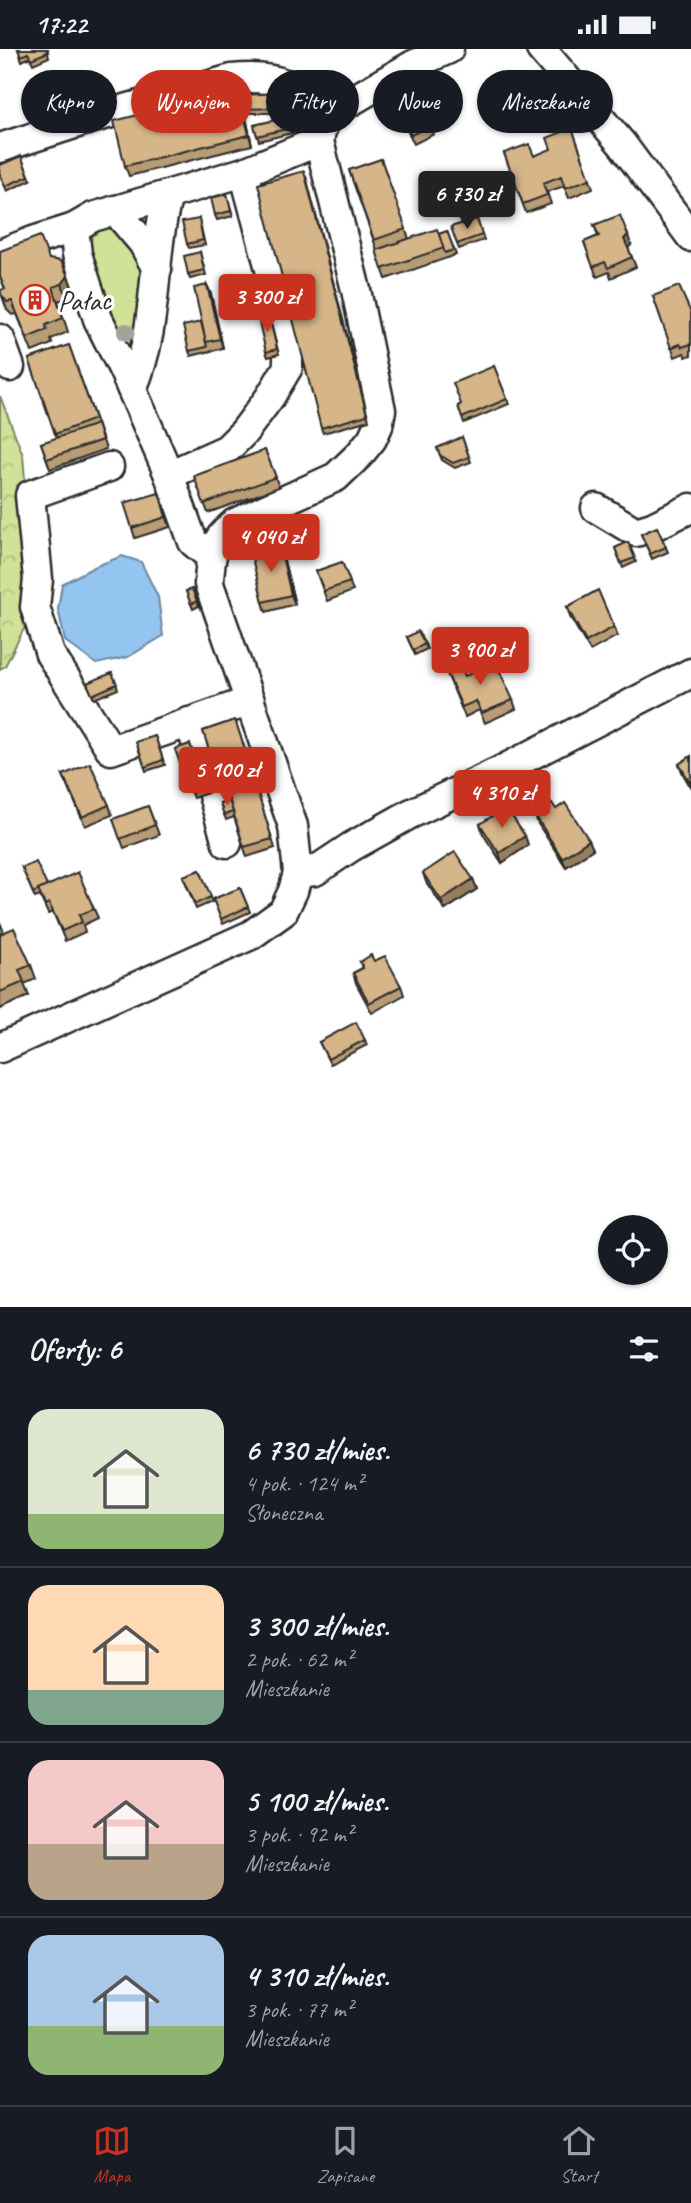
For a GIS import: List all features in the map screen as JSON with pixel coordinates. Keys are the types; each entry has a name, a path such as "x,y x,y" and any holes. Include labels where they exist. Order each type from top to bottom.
{"street":[{"path":"359,96 413,65 449,49"},
{"path":"541,49 622,144 691,237"},
{"path":"0,148 90,119 232,79 256,76 266,78"},
{"path":"0,1048 251,935 283,912 293,891 298,873 293,826 209,584 210,556 222,534 235,523 335,477 359,455 372,439 378,426 381,410 356,290 318,141 320,133"},
{"path":"0,254 33,240 74,229 93,217 244,172 318,141"},
{"path":"169,475 227,449 244,432 288,367 288,336 244,172"},
{"path":"132,389 143,364 157,269 160,225 168,195"},
{"path":"115,210 143,243 157,269"},
{"path":"74,229 77,254 98,319 169,475 193,542 210,556"},
{"path":"0,339 10,367"},
{"path":"108,467 30,495 38,579 35,607 50,654 111,750 250,701"},
{"path":"596,509 636,532 691,508"},
{"path":"298,873 315,871 410,814 691,673"},
{"path":"190,722 227,843"}],"green space":[{"path":"111,224 131,243 144,277 138,335 128,346 108,310 86,247 96,230"},
{"path":"0,396 23,455 35,607 5,666 0,669"}],"water":[{"path":"122,556 141,562 158,597 163,636 128,657 96,664 65,641 58,609 62,584"}],"building":[{"path":"18,49 46,49 48,52 31,59 28,53 21,56"},
{"path":"252,94 266,94 266,108 252,109"},
{"path":"131,117 131,133 249,135 125,166 117,133 117,120"},
{"path":"266,122 266,133 269,133 257,136 254,125"},
{"path":"560,133 574,133 590,179 565,188 561,176 543,183 547,195 523,204 504,153 529,144 534,156 551,149 547,138"},
{"path":"21,156 29,176 5,186 0,165"},
{"path":"381,159 406,229 374,240 349,170"},
{"path":"304,171 367,415 321,428 258,184"},
{"path":"227,194 231,211 215,215 211,198"},
{"path":"620,215 628,235 624,239 632,257 608,268 605,262 593,267 584,242 599,236 594,225"},
{"path":"199,219 203,240 187,244 182,222"},
{"path":"477,219 482,235 457,244 451,227"},
{"path":"437,229 444,248 382,269 376,250"},
{"path":"447,231 454,250 445,253 439,234"},
{"name":"Pałac","path":"40,236 49,259 61,261 68,276 62,284 53,287 63,318 46,325 47,330 27,338 12,301 7,302 0,290 5,289 0,277 0,251"},
{"path":"200,252 204,270 188,274 184,256"},
{"path":"207,285 220,339 206,342 194,288"},
{"path":"679,286 691,313 691,344 682,347 680,344 671,348 653,296"},
{"path":"269,316 277,349 266,352 258,318"},
{"path":"201,322 207,347 189,351 183,326"},
{"path":"69,345 95,419 55,434 29,359"},
{"path":"494,366 507,399 462,418 458,406 461,404 453,383"},
{"path":"97,424 102,440 47,459 41,443"},
{"path":"462,437 469,457 453,463 440,455 437,448"},
{"path":"265,450 276,477 204,504 194,476"},
{"path":"159,493 166,517 132,528 124,503"},
{"path":"657,527 666,547 650,554 641,534"},
{"path":"628,542 635,558 621,563 615,548"},
{"path":"280,547 291,595 263,602 251,554"},
{"path":"342,562 350,582 324,591 316,571"},
{"path":"192,589 197,601 191,604 186,591"},
{"path":"598,590 614,627 586,642 567,607"},
{"path":"418,631 425,644 413,650 407,637"},
{"path":"496,663 513,700 482,713 476,701 462,707 446,671 460,665 465,676"},
{"path":"112,673 117,684 92,695 87,683"},
{"path":"235,720 249,761 216,772 203,731"},
{"path":"155,736 163,760 145,767 136,742"},
{"path":"190,744 206,788 191,793 175,749"},
{"path":"691,756 691,784 679,764"},
{"path":"90,763 109,805 82,817 63,775"},
{"path":"251,771 272,839 244,847 223,780"},
{"path":"542,791 551,804 540,811 532,798"},
{"path":"229,800 233,812 224,815 220,803"},
{"path":"552,803 556,809 565,803 589,840 562,858 535,815"},
{"path":"148,806 155,825 120,839 113,819"},
{"path":"506,807 525,836 499,853 480,824"},
{"path":"455,852 473,879 441,900 423,873"},
{"path":"36,862 47,886 33,893 22,868"},
{"path":"200,870 211,897 195,904 183,876"},
{"path":"78,872 94,909 79,915 82,922 62,931 49,903 45,905 38,890"},
{"path":"240,888 248,907 221,919 213,899"},
{"path":"14,928 31,965 19,970 24,982 0,992 0,934"},
{"path":"371,955 374,961 385,956 401,986 369,1003 353,973 363,968 360,962"},
{"path":"356,1022 365,1040 328,1059 319,1042"}],"place":[{"name":"Pałac","path":"35,300"}]}
